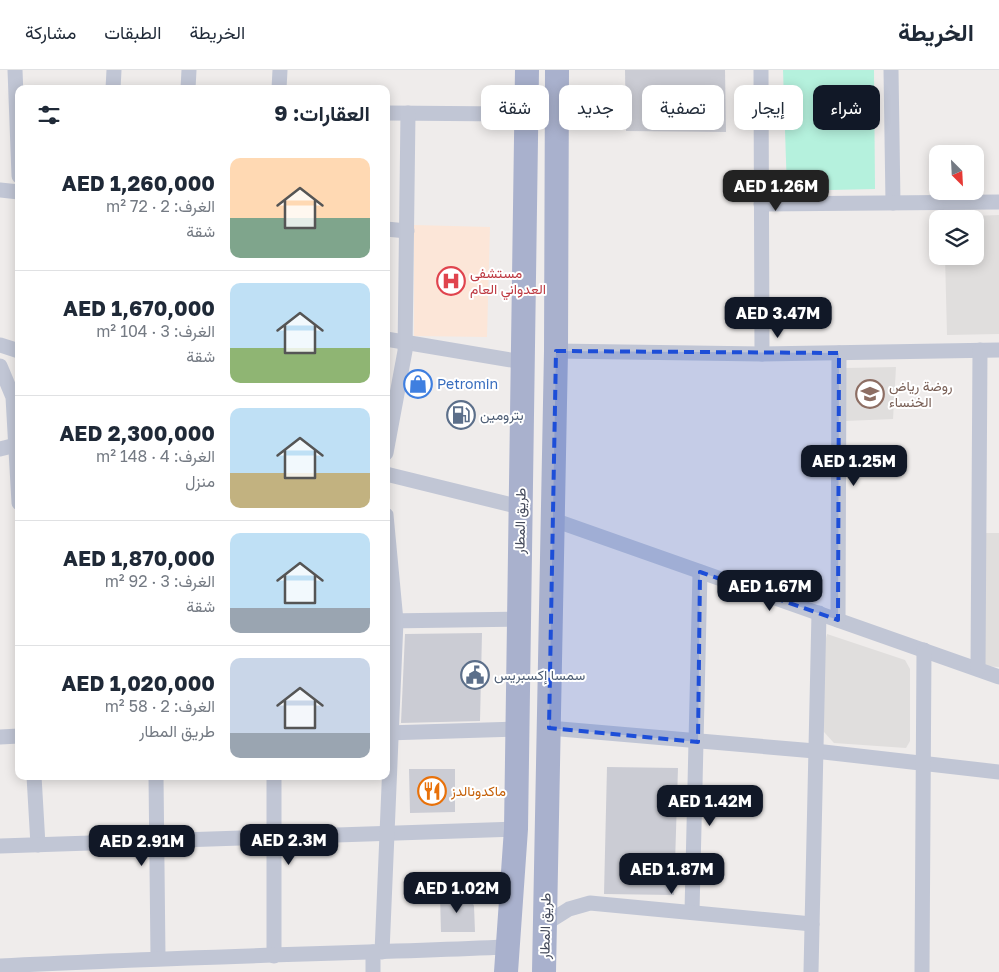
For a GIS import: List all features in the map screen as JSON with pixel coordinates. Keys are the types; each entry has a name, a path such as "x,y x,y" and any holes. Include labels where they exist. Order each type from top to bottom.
{"main road":[{"name":"طريق المطار","path":"526,70 526,85"},
{"name":"طريق المطار","path":"544,972 551,519 556,351 557,70"},
{"name":"طريق المطار","path":"506,972 516,829 526,130"}],"street":[{"path":"15,70 16,85"},
{"path":"114,70 114,85"},
{"path":"188,85 189,70"},
{"path":"279,85 280,70"},
{"path":"761,70 762,354"},
{"path":"891,70 893,203"},
{"path":"390,113 481,114"},
{"path":"390,430 405,342 408,114"},
{"path":"0,190 15,192"},
{"path":"761,204 999,202"},
{"path":"390,229 407,231"},
{"path":"390,340 522,362"},
{"path":"0,345 15,350"},
{"path":"978,669 980,350"},
{"path":"556,351 762,354 999,350"},
{"path":"838,620 839,353"},
{"path":"0,366 13,397 15,429"},
{"path":"0,449 15,445"},
{"path":"390,475 520,507"},
{"path":"551,519 999,676"},
{"path":"692,912 698,742 700,572"},
{"path":"390,600 390,677"},
{"path":"811,972 819,613"},
{"path":"391,621 519,619"},
{"path":"922,972 925,764 924,650"},
{"path":"549,728 815,751 999,772"},
{"path":"390,733 518,729"},
{"path":"0,737 15,736"},
{"path":"34,780 38,845"},
{"path":"156,780 158,958"},
{"path":"274,780 274,956"},
{"path":"373,972 377,952 387,833 388,780"},
{"path":"0,846 516,829"},
{"path":"545,924 569,909 590,903 812,924"},
{"path":"0,966 158,958 274,956 507,947"}],"highlighted area":[{"path":"556,351 839,353 838,620 700,572 698,742 549,728"}],"shaded area":[{"path":"999,215 999,334 947,335 945,265 984,265 984,216"},
{"name":"مستشفى العدواني العام","path":"414,225 490,227 487,337 414,336"},
{"name":"روضة رياض الخنساء","path":"896,367 893,419 845,421 846,368"},
{"path":"982,533 999,533 999,667 984,666"},
{"path":"827,634 905,660 910,669 910,741 906,748 834,743 824,732 824,646"}],"green space":[{"path":"783,70 874,70 874,85 813,85 813,130 875,130 875,189 787,191 785,130 803,130 803,85 783,85"}],"building":[{"path":"625,70 725,70 726,132 626,131 632,130 632,85 625,85"},
{"path":"482,633 480,721 401,723 405,634"},
{"path":"607,767 678,768 674,895 604,894"},
{"name":"ماكدونالدز","path":"409,769 455,769 455,812 410,813"},
{"path":"460,894 471,899 474,906 475,932 441,932 440,895"}],"place":[{"name":"مستشفى العدواني العام","path":"451,281"},
{"name":"Petromin","path":"418,384"},
{"name":"روضة رياض الخنساء","path":"870,394"},
{"name":"بترومين","path":"461,415"},
{"name":"سمسا إكسبريس","path":"475,675"},
{"name":"ماكدونالدز","path":"432,791"}]}
